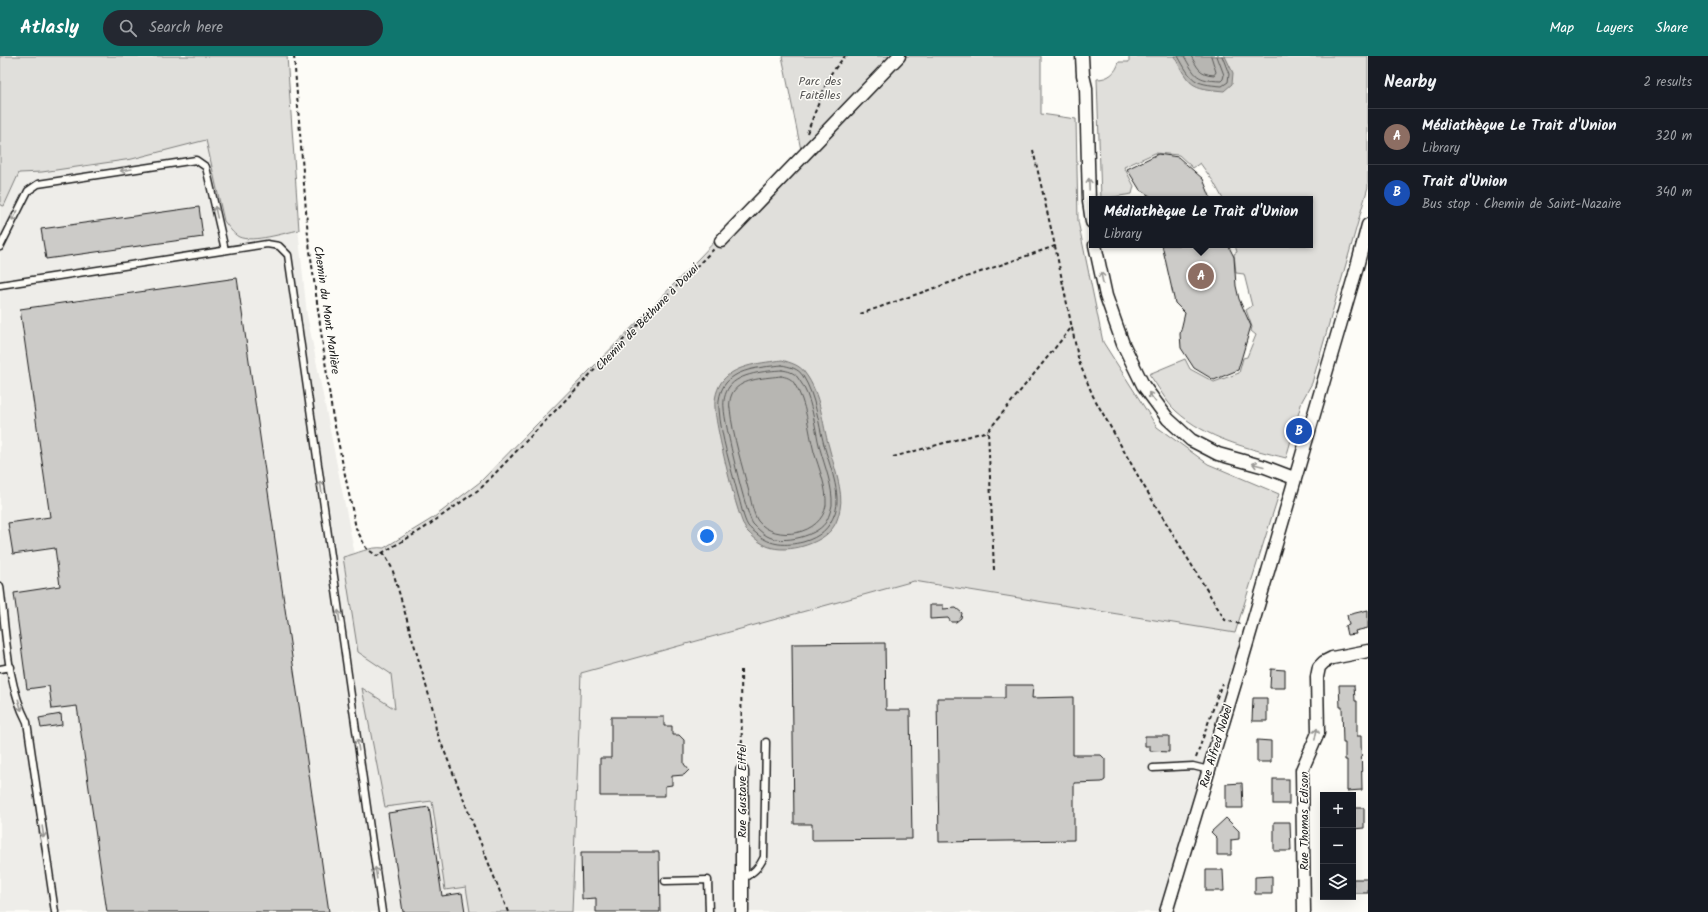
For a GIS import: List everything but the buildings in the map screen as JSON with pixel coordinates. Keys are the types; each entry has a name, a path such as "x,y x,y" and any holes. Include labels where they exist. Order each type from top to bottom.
{"street":[{"path":"722,241 899,56"},
{"path":"1082,56 1083,74 1086,88 1089,201"},
{"name":"Rue Alfred Nobel","path":"1166,912 1252,627 1294,478 1353,282 1368,225"},
{"path":"1096,248 1106,296 1123,344 1143,385 1168,419 1191,440 1218,454 1265,467 1294,478"},
{"name":"Rue Thomas Edison","path":"1304,912 1302,770 1318,733 1317,677 1319,667 1324,662 1332,658 1368,651"},
{"name":"Rue Gustave Eiffel","path":"742,771 742,912"}],"lane":[{"path":"0,247 28,191 38,184 196,160 206,167 225,250"},
{"path":"0,284 267,244 279,246 288,255 382,912"},
{"path":"0,586 11,667 20,708 27,722 55,912"},
{"path":"0,669 11,667"},
{"path":"742,878 752,873 759,867 764,857 766,742"},
{"path":"1153,768 1193,766 1209,770"},
{"path":"665,880 708,880 709,912"}],"path":[{"name":"Chemin du Mont Marlière","path":"294,56 308,236 332,412 356,528 366,548 377,556"},
{"path":"806,154 804,147 805,140 829,76 845,56"},
{"path":"1033,150 1079,362 1093,396 1142,483 1225,620 1252,627"},
{"name":"Chemin de Béthune à Douai","path":"377,556 423,529 481,488 630,333 722,241"},
{"path":"860,314 1055,246"},
{"path":"893,456 988,432 1071,328"},
{"path":"988,432 994,570"},
{"path":"383,552 392,568 434,714 436,730 508,912"},
{"name":"Rue Gustave Eiffel","path":"741,670 742,771"}],"shaded area":[{"path":"0,56 287,56 297,218 307,315 355,555 421,717 914,581 1235,633 1256,641 1188,860 1175,912 0,912"}],"green space":[{"path":"0,56 287,56 299,230 269,237 252,239 245,239 235,234 224,221 206,140 132,159 42,172 19,173 4,206 0,205"},
{"name":"Parc des Faitelles","path":"782,56 1041,56 1041,114 1076,119 1078,221 1103,342 1157,427 1208,464 1279,494 1235,633 914,581 581,673 572,912 470,912 466,887 445,890 432,801 385,807 362,688 395,709 391,674 358,652 343,557 369,549 384,548 433,518 480,482 652,307 801,150"},
{"path":"1129,56 1368,56 1368,187 1312,383 1302,401 1286,458 1242,446 1214,436 1201,429 1188,421 1172,407 1149,374 1185,359 1190,369 1214,382 1239,373 1243,358 1247,357 1256,335 1251,331 1252,327 1246,310 1252,306 1244,274 1236,273 1234,254 1237,252 1236,248 1313,248 1313,196 1221,196 1200,163 1193,168 1179,155 1155,153 1124,167 1134,186 1132,194 1120,196 1101,196 1097,79 1105,78 1111,75 1119,62 1129,62"}],"water":[{"path":"1174,56 1225,56 1233,73 1232,84 1224,91 1197,87 1192,84 1184,74"},
{"path":"782,360 801,368 815,390 841,495 840,511 834,526 829,533 821,539 801,547 790,549 780,549 763,544 747,531 743,524 723,452 716,418 715,404 716,393 719,386 723,380 735,371 743,367 759,363"}],"place":[{"name":"Médiathèque Le Trait d'Union","path":"1201,276"},
{"name":"Trait d'Union","path":"1299,431"}]}
